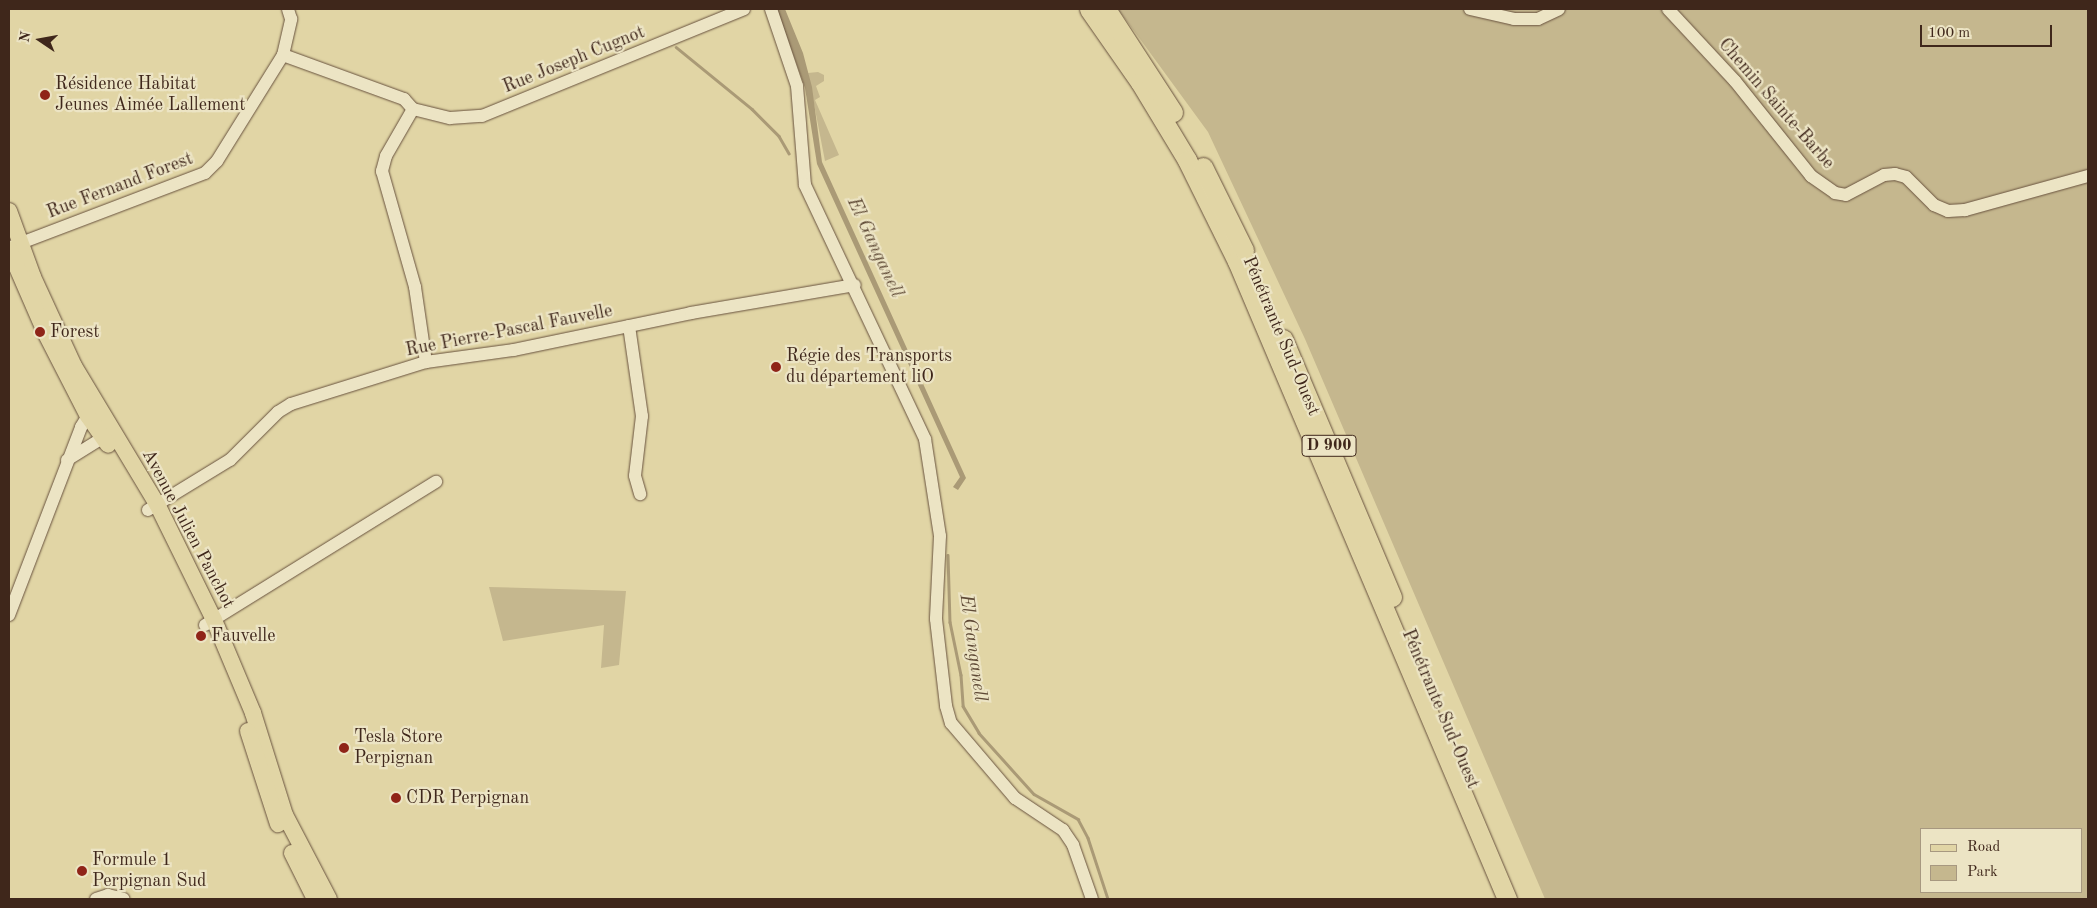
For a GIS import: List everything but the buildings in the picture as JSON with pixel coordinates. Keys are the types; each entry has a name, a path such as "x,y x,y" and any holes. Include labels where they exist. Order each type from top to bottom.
{"highway":[{"path":"1088,9 1140,82 1187,160 1237,262 1507,899"},
{"name":"Pénétrante Sud-Ouest","path":"1106,9 1158,86 1226,209 1521,899"}],"main road":[{"name":"Avenue Julien Panchot","path":"9,211 12,246 46,334 152,507 210,622 264,745 285,815 329,899"},
{"name":"Avenue Julien Panchot","path":"95,415 104,437 152,507"},
{"name":"Avenue Julien Panchot","path":"210,622 246,724 271,806 315,899"}],"street":[{"name":"Rue Fernand Forest","path":"12,246 205,173 217,161 283,55 291,19 288,9"},
{"name":"Rue Joseph Cugnot","path":"413,109 450,118 482,116 744,9"},
{"path":"771,9 797,86 805,184 855,285 925,439 940,536 936,619 946,706 952,723 1016,798 1063,830 1072,845 1092,899"},
{"path":"1470,9 1514,19 1538,19 1559,9"},
{"name":"Chemin Sainte-Barbe","path":"1668,9 1736,81 1811,176 1835,193 1846,195 1884,175 1895,174 1906,177 1934,205 1948,211 1965,210 2088,176"},
{"path":"283,55 404,99 413,109 386,156 382,171 415,287 426,362"},
{"name":"Rue Pierre-Pascal Fauvelle","path":"152,507 230,460 278,412 291,404 426,362 514,350 629,326 855,285"},
{"path":"629,326 642,416 635,476 640,494"},
{"path":"9,615 67,460 95,415"},
{"path":"67,460 104,437"},
{"path":"210,622 436,482"},
{"path":"96,899 108,895 124,899"}],"green space":[{"path":"1118,9 2088,9 2088,899 1545,899 1305,339 1208,132"},
{"path":"818,72 824,75 824,81 816,86 820,97 815,100 839,155 825,161 808,73"},
{"path":"489,587 626,591 619,665 601,668 604,625 503,641"}],"shaded area":[{"path":"777,9 785,9 803,53 812,87 822,162 966,478 958,490 953,487 960,477 817,164 805,88"}],"waterway":[{"path":"676,47 752,109 779,136 789,153"},
{"name":"El Ganganell","path":"948,555 950,622 961,675 963,706 979,733 1034,794 1078,819 1088,838 1108,899"}],"place":[{"name":"Résidence Habitat Jeunes Aimée Lallement","path":"45,95"},
{"name":"Forest","path":"40,332"},
{"name":"Régie des Transports du département liO","path":"776,367"},
{"name":"Fauvelle","path":"201,636"},
{"name":"Tesla Store Perpignan","path":"344,748"},
{"name":"CDR Perpignan","path":"396,798"},
{"name":"Formule 1 Perpignan Sud","path":"82,871"}]}
